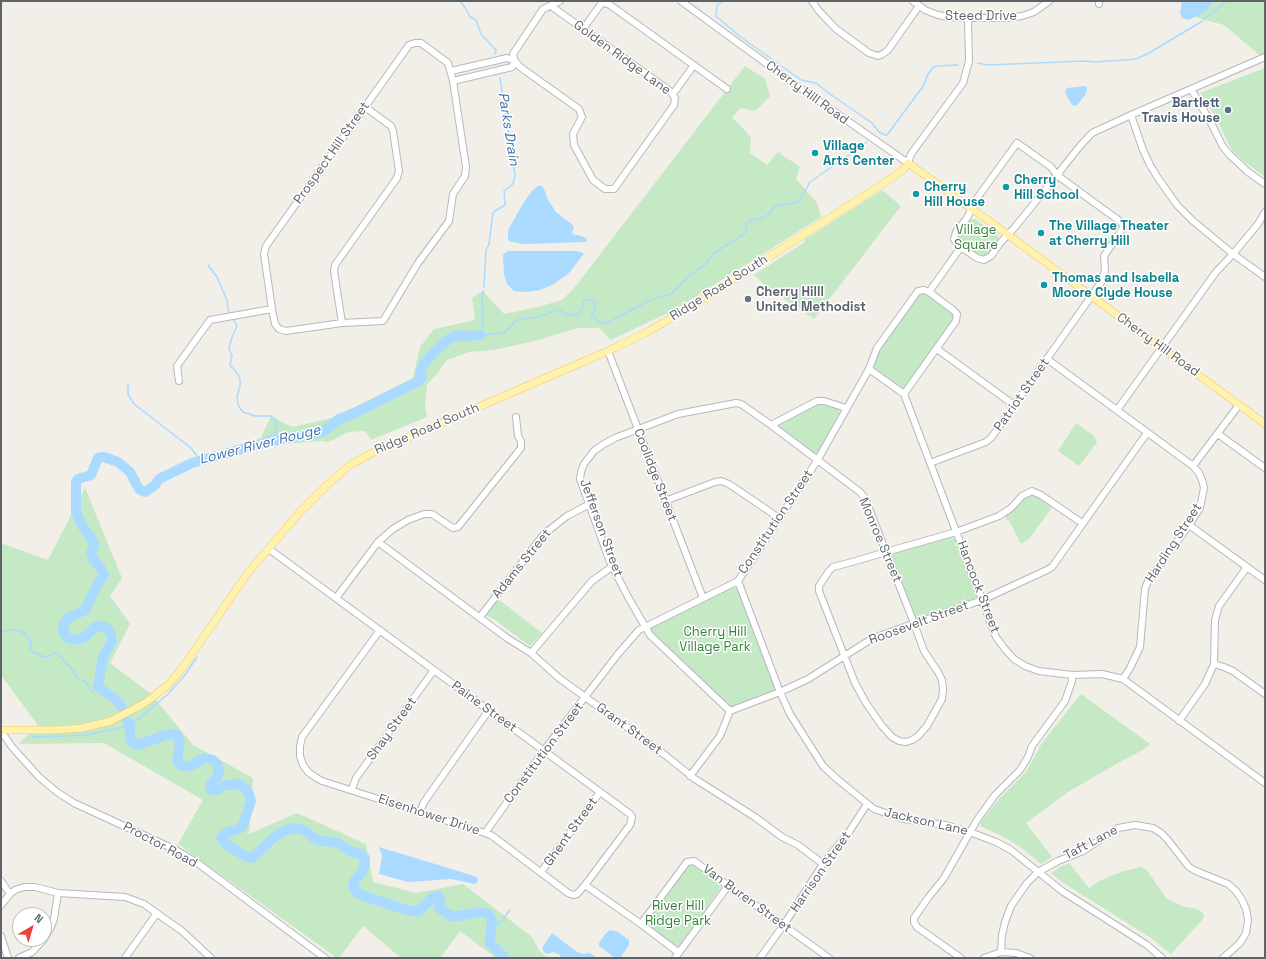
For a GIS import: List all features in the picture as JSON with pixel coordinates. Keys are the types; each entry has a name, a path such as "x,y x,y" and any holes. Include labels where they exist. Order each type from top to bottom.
{"main road":[{"name":"Cherry Hill Road","path":"908,164 1007,234 1265,424"},
{"name":"Ridge Road South","path":"1,730 55,730 82,728 111,721 145,703 167,686 181,670 240,583 268,549 299,513 344,470 360,459 416,433 608,351 649,331 694,305 890,179 903,170 908,164"}],"street":[{"path":"453,81 512,67 514,61 513,54 543,9 560,1"},
{"name":"Cherry Hill Road","path":"681,1 786,79 908,164"},
{"path":"812,1 824,18 836,29 869,53 878,56 888,50 919,6"},
{"name":"Steed Drive","path":"912,1 931,13 941,16 968,18 1007,18 1022,16 1034,12 1049,1"},
{"path":"583,29 602,2 610,5 727,89"},
{"name":"Golden Ridge Lane","path":"514,61 520,67 579,109 582,117 574,131 573,143 593,180 600,187 608,190 614,189 674,105 675,98 673,94 551,4"},
{"path":"908,164 911,154 963,83 969,61 968,18"},
{"name":"Prospect Hill Street","path":"342,323 286,330 282,330 276,324 272,309 264,254 266,246 409,45 415,43 421,44 448,63 450,71"},
{"path":"1058,175 1051,167 1018,143 971,209 967,218 956,232 954,240 977,258 984,260 991,256 1007,234 1015,227 1058,175 1080,146 1092,133 1265,57"},
{"path":"365,107 385,121 393,131 399,172 397,178 335,265 334,271 342,323 383,320 418,263 449,221 453,194 465,176 466,167 453,81 450,71 507,58 514,61"},
{"path":"673,94 694,65"},
{"path":"1191,90 1210,120 1223,147 1248,172 1265,184"},
{"path":"1131,115 1150,166 1177,205 1193,221 1233,254 1265,277"},
{"name":"Patriot Street","path":"930,463 986,442 991,438 1102,281 1105,270 1104,256 1123,226 1117,219 1100,208 1058,175"},
{"path":"1117,410 1216,272 1258,224 1265,212"},
{"path":"868,369 904,394 956,321 956,314 953,310 929,292 962,247"},
{"name":"Constitution Street","path":"485,833 545,750 618,654 639,630 738,581 817,461 868,369 877,348 918,291 924,290 929,292"},
{"path":"179,381 177,366 210,320 272,309"},
{"path":"937,349 1014,405"},
{"name":"Coolidge Street","path":"608,351 703,598"},
{"name":"Harding Street","path":"1047,359 1193,466 1199,473 1204,488 1200,508 1148,581 1145,589 1140,647 1123,679"},
{"name":"Hancock Street","path":"904,394 996,637 1014,659 1039,671 1072,675 1102,674 1123,679 1265,783"},
{"path":"771,425 817,401 824,400 846,408"},
{"name":"Monroe Street","path":"638,429 678,414 736,402 771,425 860,492 865,498 886,552 914,624 924,651 938,672 944,689 942,699 927,726 918,736 906,742 899,741 892,737 882,726 866,703 855,683 819,591 819,586 829,571 834,567 886,552"},
{"path":"1193,466 1240,405"},
{"path":"336,598 378,542 393,529 408,520 424,514 432,514 453,528 458,527 521,448 516,417"},
{"name":"Jefferson Street","path":"638,429 615,438 594,452 584,464 580,480 613,566 644,627 650,635 730,711"},
{"name":"Roosevelt Street","path":"730,711 780,692 808,679 873,638 982,600 1047,570 1052,566 1147,432"},
{"path":"1218,434 1265,468"},
{"path":"665,501 721,481 729,484 779,518"},
{"path":"886,552 956,532 1007,512 1022,496 1032,491 1041,495 1082,523"},
{"name":"Adams Street","path":"480,617 544,534 567,516 590,504"},
{"path":"1189,525 1265,580"},
{"name":"Grant Street","path":"378,542 507,638 531,653 585,698 659,751 690,776 755,817 782,837 798,845 823,864"},
{"name":"Paine Street","path":"268,549 545,750 630,814 632,817 632,822 585,885"},
{"path":"531,653 592,581 613,566"},
{"path":"1179,721 1205,684 1214,664 1216,614 1224,598 1247,567"},
{"name":"Jackson Lane","path":"738,581 780,692 790,714 822,766 836,779 867,804 884,813 904,819 945,825 970,832 996,842 1011,850 1062,891 1147,945 1162,958"},
{"name":"Eisenhower Drive","path":"380,630 304,734 301,741 300,756 303,765 308,772 322,781 352,789 491,835 568,893 578,894 585,885"},
{"path":"1214,664 1224,666 1233,671 1265,694"},
{"name":"Shay Street","path":"352,789 356,778 434,670"},
{"path":"961,958 916,927 914,918 944,878 970,832 995,795 1020,770 1028,757 1032,746 1065,701 1072,681 1072,675"},
{"path":"420,812 424,802 489,710"},
{"path":"690,776 720,736 730,711"},
{"name":"Proctor Road","path":"1,730 12,747 39,777 57,792 74,803 176,850 196,862 325,958"},
{"name":"Ghent Street","path":"541,872 600,792"},
{"name":"Harrison Street","path":"760,958 823,864 849,832 867,804"},
{"name":"Taft Lane","path":"1001,952 1002,935 1011,906 1027,883 1038,872 1058,861 1083,851 1118,828 1135,825 1153,828 1167,839 1189,867 1228,884 1236,891 1242,900 1246,909 1248,920 1246,933 1240,943 1223,958"},
{"name":"Van Buren Street","path":"641,924 688,862 694,861 829,958"},
{"path":"1,881 10,894"},
{"path":"585,885 641,924 677,955 728,886"},
{"path":"1,905 10,894 19,888 30,887 58,893 125,897 138,901 157,913 182,931 211,958"},
{"path":"52,925 58,893"},
{"path":"125,958 157,913"},
{"path":"1,936 8,958"},
{"path":"19,958 32,952 37,947"},
{"path":"984,958 1001,952 1016,953 1030,958"}],"green space":[{"path":"1214,1 1265,1 1265,60 1224,25 1195,17 1207,11"},
{"path":"745,66 765,79 770,96 755,111 740,108 732,118 751,138 750,153 767,165 778,152 800,167 796,179 817,203 821,217 676,309 611,340 599,328 578,328 535,341 494,350 469,352 447,360 427,384 425,406 427,417 371,440 365,431 349,432 328,442 321,441 257,446 271,416 292,427 332,418 413,378 420,347 434,329 475,320 472,298 483,291 504,314 562,300 575,287"},
{"path":"1265,68 1265,177 1231,149 1216,117 1200,93"},
{"path":"882,190 901,206 814,319 767,287 754,275 805,242 804,240"},
{"name":"Village Square","path":"973,219 998,237 998,240 986,257 980,258 958,241 958,236 970,220"},
{"path":"924,293 952,313 954,319 905,387 900,388 874,369 873,365 879,350 918,294"},
{"path":"820,403 839,409 840,415 819,451 815,454 780,429 779,426 780,424"},
{"path":"1076,423 1094,436 1097,442 1079,466 1058,451"},
{"path":"85,488 122,578 110,596 130,624 110,663 151,694 193,745 253,778 249,834 297,813 366,844 373,882 416,893 463,884 532,937 540,952 549,958 496,958 460,931 440,958 401,958 363,926 339,958 337,958 178,844 203,800 104,743 19,744 37,724 1,675 1,543 48,560"},
{"path":"1029,495 1039,497 1050,505 1051,509 1029,539 1021,544 1009,520 1007,521 1005,516 1017,506 1023,498"},
{"path":"950,536 955,539 977,596 974,599 919,619 915,618 891,555 895,552"},
{"name":"Cherry Hill Village Park","path":"731,588 736,588 739,592 775,687 772,692 734,707 729,706 651,633 650,629 654,625"},
{"path":"498,599 542,633 530,646 486,615"},
{"path":"1081,694 1150,744 1143,750 1068,792 1026,823 1052,857 1041,864 1022,848 1006,838 980,826 981,822 999,799 1026,772 1042,743"},
{"name":"River Hill Ridge Park","path":"693,863 722,886 682,943 679,946 676,946 649,926 647,921 687,866"},
{"path":"1069,863 1089,888 1099,881 1121,872 1140,867 1146,869 1167,899 1182,906 1197,909 1203,913 1203,919 1171,954 1151,938 1062,882 1051,873"}],"water":[{"path":"1182,1 1214,1 1207,11 1189,20 1182,18 1180,12"},
{"path":"1086,86 1086,94 1076,106 1072,105 1065,93 1067,88"},
{"path":"538,186 542,186 548,200 556,212 574,226 572,234 582,236 587,239 586,242 523,244 509,241 508,230 524,202 532,191"},
{"path":"509,251 577,251 583,253 583,255 569,273 554,284 540,290 527,292 514,291 507,284 504,275 503,255"},
{"path":"379,847 477,877 478,881 475,884 451,879 408,882 379,874 382,856"},
{"path":"610,930 618,932 629,940 629,945 620,958 615,958 599,946 599,943 605,934"},
{"path":"552,933 577,952 583,954 590,953 597,958 560,958 560,955 553,952 548,954 544,952 542,948"}],"waterway":[{"name":"Parks Drain","path":"460,1 470,17 476,20 481,34 496,50 495,54"},
{"name":"Lower River Rouge","path":"723,1 717,5 716,16 742,38 801,80 816,83 872,123 879,132 885,135 887,135 924,85 927,76 933,67 958,65"},
{"path":"978,63 988,65 1085,61 1093,62 1136,59 1149,53 1201,22 1227,1"},
{"name":"Parks Drain","path":"484,287 486,250 489,244 493,213 505,205 504,191 513,184 515,175 500,78"},
{"name":"Lower River Rouge","path":"846,157 867,142"},
{"name":"Lower River Rouge","path":"483,291 483,321 481,335 502,333 506,331 516,320 538,317 557,310 561,310 566,315 578,315 581,312 584,301 586,300 593,300 595,302 595,308 591,316 601,323 608,322 650,300 671,294 690,275 705,265 714,253 743,235 746,231 747,223 764,217 770,213 775,206 799,202 810,182 837,163"},
{"path":"208,265 217,277 227,300 228,309 231,315"},
{"path":"233,318 237,326 229,349 232,356 230,365 240,379 240,387 237,396 238,405 243,412 255,416 271,416 275,419 277,432 268,436 266,440 267,442"},
{"name":"Lower River Rouge","path":"122,707 115,699 98,687 103,657 112,641 109,630 104,626 99,626 94,628 85,637 75,640 67,638 63,631 64,624 68,618 85,610 97,585 104,575 100,567 93,559 91,553 94,546 93,541 81,524 76,512 76,482 78,479 91,475 98,458 104,457 118,462 130,472 139,489 145,492 155,485 159,479 192,463 267,442 323,432 339,419 355,413 419,381 422,377 420,371 424,364 435,351 449,339 460,335 481,335"},
{"path":"128,385 128,394 134,404 191,448 200,460"},
{"path":"1,630 5,632 17,630 24,633 31,642 30,649 33,652 45,657 57,653 74,671 77,678 86,682 91,692 100,689"},
{"path":"128,723 136,721 167,695 185,675 197,657"},
{"name":"Lower River Rouge","path":"127,721 130,726 130,739 135,744 141,744 165,735 177,735 180,742 177,760 180,765 190,766 205,758 213,760 217,764 219,772 217,777 210,785 211,790 216,791 223,786 234,784 241,785 245,788 251,801 243,825 239,829 225,833 221,838 227,845 243,855 252,858 273,838 292,828 301,829 315,839 338,843 351,852 361,854 365,858 363,871 355,880 353,885 357,893 409,911 419,911 432,898 438,896 440,899 439,908 453,917 479,912 487,913 491,917 492,922 490,943 505,958"},
{"path":"33,737 86,735 130,726"},
{"path":"492,927 498,925 510,910"}],"place":[{"name":"Bartlett Travis House","path":"1228,110"},
{"name":"Village Arts Center","path":"815,153"},
{"name":"Cherry Hill School","path":"1006,187"},
{"name":"Cherry Hill House","path":"916,194"},
{"name":"The Village Theater at Cherry Hill","path":"1041,233"},
{"name":"Thomas and Isabella Moore Clyde House","path":"1044,285"},
{"name":"Cherry Hilll United Methodist","path":"748,299"}]}
